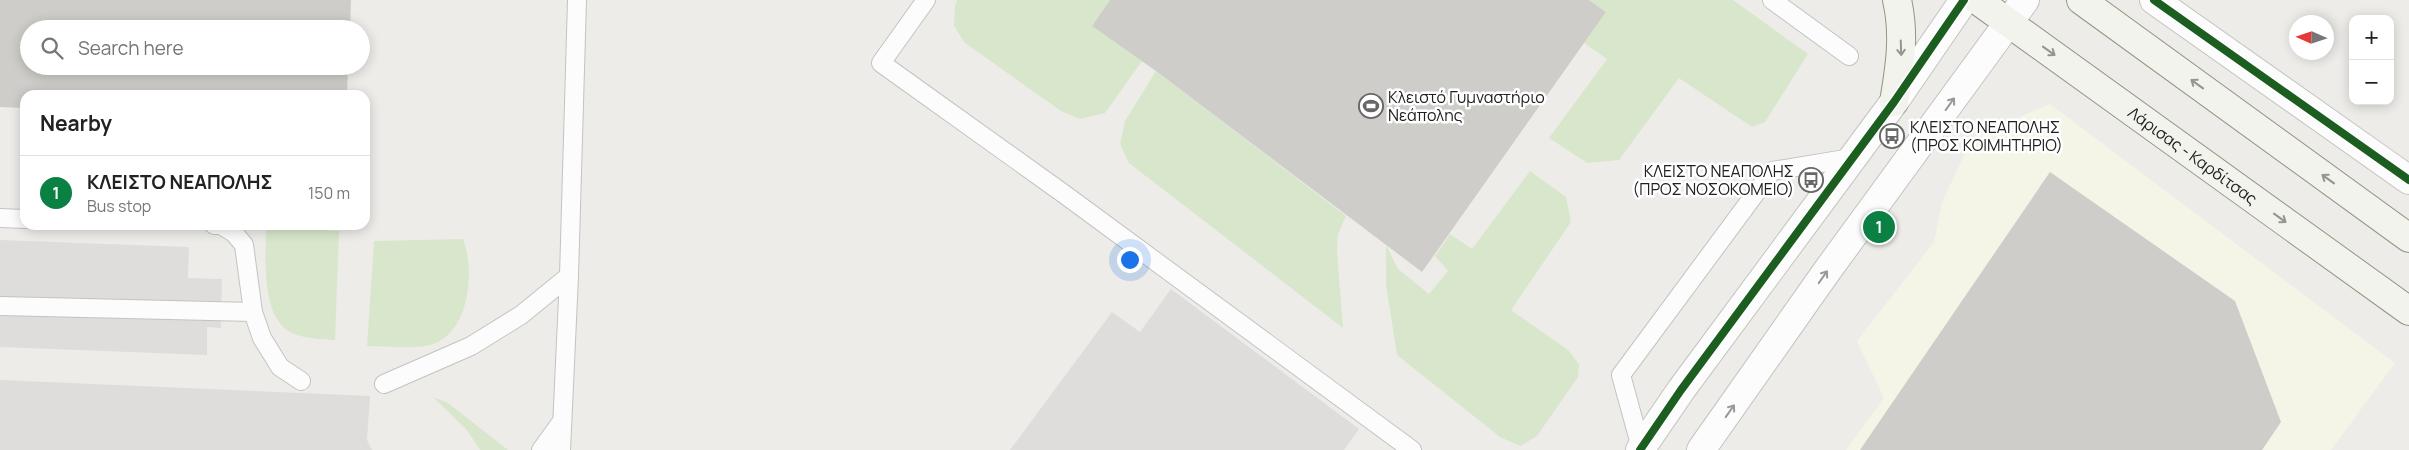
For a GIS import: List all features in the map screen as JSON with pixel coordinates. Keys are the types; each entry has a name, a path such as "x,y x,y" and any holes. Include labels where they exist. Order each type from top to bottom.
{"main road":[{"path":"1894,102 1902,58 1900,17 1897,0"},
{"name":"Λάρισας - Καρδίτσας","path":"1977,0 2409,311"},
{"path":"2081,0 2409,238"}],"street":[{"path":"1640,449 1681,390 1894,102 1964,0"},
{"path":"1701,450 1827,271 2025,0"},
{"path":"2154,0 2409,180"}],"lane":[{"path":"560,450 569,276 578,0"},
{"path":"926,0 881,63 1064,194 1412,450"},
{"path":"1772,0 1849,56"},
{"path":"1640,449 1621,375 1772,171 1851,158"},
{"path":"0,218 20,219"},
{"path":"228,230 244,245 253,312 262,338 280,367 300,381"},
{"path":"384,384 471,346 520,315 569,276"},
{"path":"0,306 253,312"},
{"path":"541,450 562,421"}],"shaded area":[{"path":"2050,104 2395,363 2331,450 1846,450 1884,398 1857,341 1934,242 1942,202 1973,137"},
{"path":"0,240 189,247 188,278 222,279 221,328 207,327 207,355 0,347"},
{"path":"1171,289 1359,429 1344,450 1010,450 1112,312 1140,332"},
{"path":"0,380 370,396 367,440 372,450 0,450"}],"green space":[{"path":"957,0 1110,0 1092,26 1142,61 1105,113 1080,119 1061,111 965,43 954,26"},
{"path":"1589,0 1733,0 1808,54 1765,122 1752,127 1679,78 1619,160 1587,163 1549,138 1607,59 1584,43 1606,12"},
{"path":"1156,71 1346,216 1338,234 1337,252 1343,328 1129,163 1120,144 1125,121"},
{"path":"1530,171 1566,197 1571,222 1511,310 1568,350 1579,364 1578,377 1537,436 1520,446 1500,437 1397,355 1386,285 1386,245 1398,269 1429,294 1448,271 1435,256 1450,234 1472,249"},
{"path":"266,230 339,231 335,340 300,336 290,332 280,324 269,299 266,268"},
{"path":"463,239 469,269 468,286 460,318 451,331 440,341 425,346 367,346 374,241"},
{"path":"433,397 448,403 508,450 480,450 467,430"}],"building":[{"path":"0,0 351,0 350,20 20,20 20,75 348,75 347,90 20,90 20,108 0,107"},
{"name":"Κλειστό Γυμναστήριο Νεάπολης","path":"1110,0 1589,0 1606,12 1422,272 1156,71 1092,26"},
{"path":"2050,172 2235,301 2281,422 2262,450 1860,450"}],"cycle path":[{"path":"1640,450 1681,390 1894,102 1964,0"},
{"path":"2154,0 2409,180"}],"place":[{"name":"Κλειστό Γυμναστήριο Νεάπολης","path":"1371,106"},
{"name":"ΚΛΕΙΣΤΟ ΝΕΑΠΟΛΗΣ (ΠΡΟΣ ΚΟΙΜΗΤΗΡΙΟ)","path":"1892,136"},
{"name":"ΚΛΕΙΣΤΟ ΝΕΑΠΟΛΗΣ (ΠΡΟΣ ΝΟΣΟΚΟΜΕΙΟ)","path":"1811,180"},
{"name":"ΚΛΕΙΣΤΟ ΝΕΑΠΟΛΗΣ","path":"1879,227"}]}
